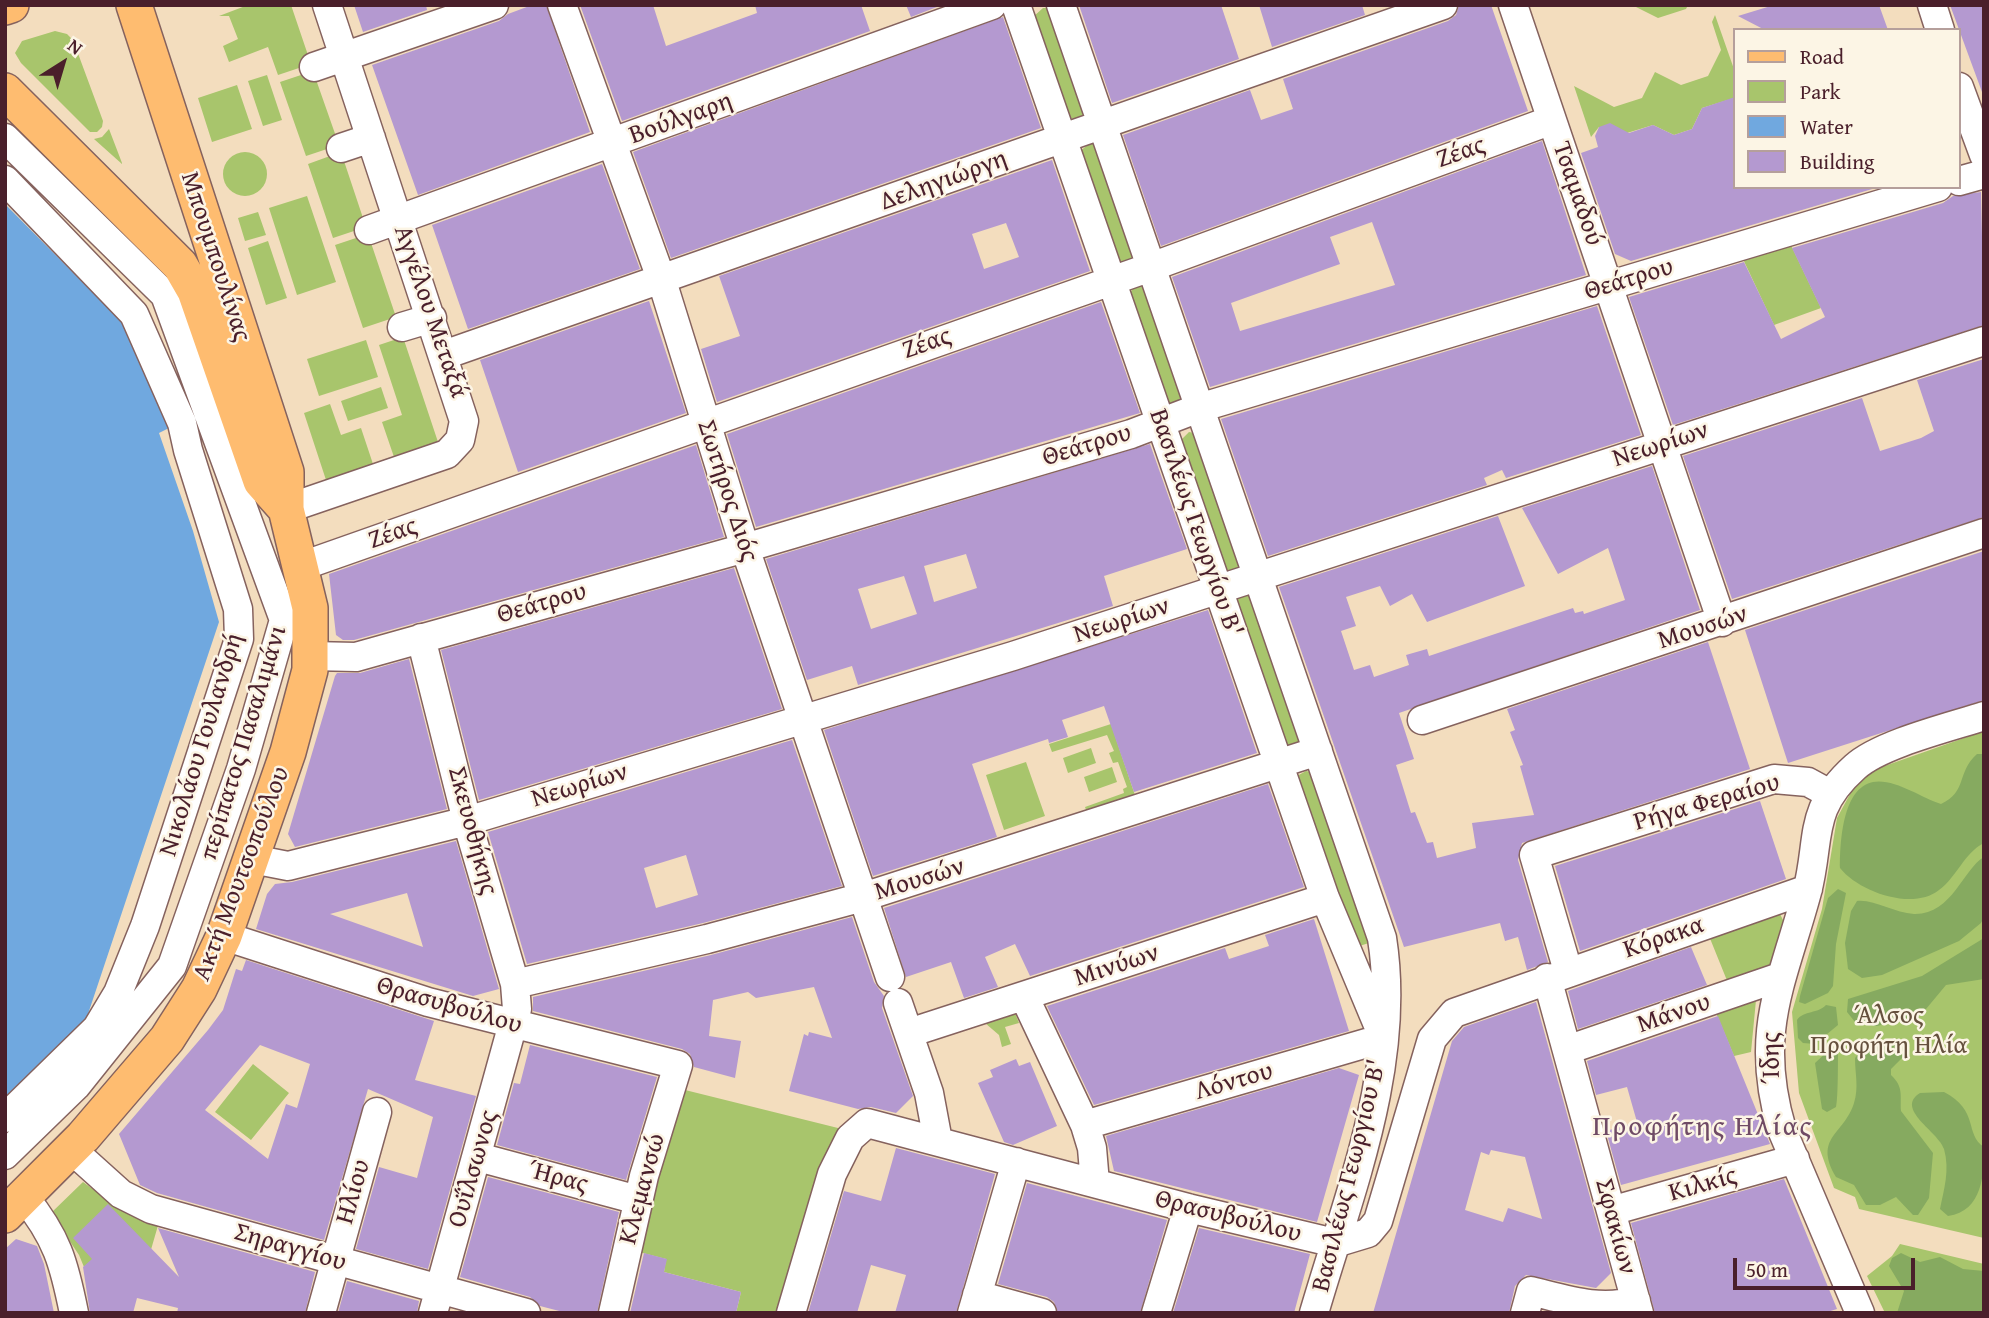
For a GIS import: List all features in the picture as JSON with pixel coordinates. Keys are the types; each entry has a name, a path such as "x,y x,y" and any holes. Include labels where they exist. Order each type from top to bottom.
{"main road":[{"path":"5,7 11,5"},
{"name":"Μπουμπουλίνας","path":"134,5 286,472 286,509"},
{"path":"5,91 152,234 185,271 195,291 261,481 286,509"},
{"name":"Ακτή Μουτσοπούλου","path":"15,1206 71,1149 177,1026 205,979 224,936 252,859 305,692 311,656 310,608 302,566 286,509"}],"street":[{"name":"Αγγέλου Μεταξά","path":"286,509 386,469 447,454 460,440 463,412 327,5"},
{"path":"314,67 494,5"},
{"name":"Σωτήρος Διός","path":"562,5 662,281 704,424 929,1093 938,1141"},
{"name":"Βούλγαρη","path":"369,230 992,5"},
{"name":"Βασιλέως Γεωργίου Β'","path":"1016,5 1325,898 1384,1038"},
{"name":"Βασιλέως Γεωργίου Β'","path":"1061,5 1382,938 1388,984 1379,1084 1314,1313"},
{"name":"Δεληγιώργη","path":"444,355 662,281 1443,5"},
{"name":"Τσαμαδού","path":"1513,5 1721,622"},
{"path":"1932,5 1939,28"},
{"path":"1961,92 1984,155"},
{"name":"Ζέας","path":"302,566 1151,267 1552,120"},
{"name":"περίπατος Πασαλιμάνι","path":"5,138 165,295 284,620 241,769 172,966 76,1086 5,1156"},
{"path":"341,148 371,138"},
{"path":"1961,180 1984,174"},
{"name":"Νικολάου Γουλανδρή","path":"5,180 134,314 182,422 188,450 232,588 240,626 239,639 145,926 118,993 97,1028 5,1118"},
{"name":"Θεάτρου","path":"311,656 356,657 745,548 1160,423 1199,408 1931,189"},
{"path":"402,327 432,318"},
{"name":"Νεωρίων","path":"252,859 288,866 467,821 1013,656 1984,341"},
{"name":"Μουσών","path":"1422,720 1984,533"},
{"name":"Σκευοθήκης","path":"421,638 467,821 515,984 515,1025"},
{"path":"1830,794 1858,764 1880,752 1984,716"},
{"name":"Μουσών","path":"515,984 706,940 863,897 1318,751"},
{"name":"Ρήγα Φεραίου","path":"1534,855 1774,779 1800,779 1830,794"},
{"name":"Ίδης","path":"1830,794 1815,831 1808,889 1780,977 1770,1028 1769,1070 1773,1101 1860,1313"},
{"name":"Σφακίων","path":"1534,855 1557,975 1567,1051 1637,1307"},
{"name":"Κόρακα","path":"1521,987 1808,889"},
{"name":"Μινύων","path":"909,1033 1325,898"},
{"name":"Θρασυβούλου","path":"224,936 428,1002 678,1065"},
{"name":"Μάνου","path":"1567,1051 1780,977"},
{"name":"Θρασυβούλου","path":"791,1313 832,1174 850,1138 867,1123 1188,1208 1335,1243 1361,1237 1374,1227 1437,1029 1464,1007 1521,987"},
{"path":"1024,996 1084,1125 1092,1148 1096,1183"},
{"name":"Ουΐλσωνος","path":"436,1301 515,1025"},
{"name":"Λόντου","path":"1084,1125 1384,1038"},
{"name":"Κλεμανσώ","path":"612,1313 638,1200 678,1065"},
{"name":"Ηλίου","path":"321,1313 377,1112"},
{"name":"Σηραγγίου","path":"71,1149 110,1186 141,1205 335,1261 436,1301 526,1313"},
{"name":"Ήρας","path":"478,1157 638,1200"},
{"name":"Κιλκίς","path":"1611,1211 1795,1159"},
{"path":"1016,1162 975,1304 1042,1313"},
{"path":"15,1206 43,1220 58,1245 74,1313"},
{"path":"1156,1313 1188,1208"},
{"path":"1528,1302 1637,1307"}],"green space":[{"path":"248,5 291,5 311,64 278,75 268,47 229,62 223,46 238,39 229,16 219,16"},
{"path":"1632,5 1688,5 1686,9 1658,18"},
{"path":"1043,8 1049,8 1085,115 1076,120 1067,117 1033,17"},
{"path":"1715,15 1734,69 1734,103 1728,100 1702,108 1692,129 1674,135 1653,125 1627,133 1599,127 1591,137 1574,86 1614,107 1642,98 1655,72 1681,85 1708,76 1721,50 1712,22"},
{"path":"55,31 67,34 73,40 103,121 97,132 90,132 21,63 15,53 22,41"},
{"path":"313,71 339,145 306,156 280,82"},
{"path":"267,75 282,120 263,126 248,81"},
{"path":"237,85 252,129 212,142 198,98"},
{"path":"109,129 122,164 94,139 102,137"},
{"path":"1090,143 1095,143 1135,260 1121,264 1117,262 1079,152"},
{"path":"245,152 260,159 267,174 260,189 245,196 230,189 223,174 230,159"},
{"path":"341,152 366,227 333,238 308,164"},
{"path":"307,196 336,282 297,295 269,208"},
{"path":"258,212 266,235 245,241 238,218"},
{"path":"368,234 396,317 363,328 335,245"},
{"path":"268,241 287,298 266,305 248,248"},
{"path":"1789,241 1821,308 1774,325 1742,257"},
{"path":"1144,286 1183,400 1170,405 1165,403 1128,296 1134,287"},
{"path":"403,337 438,442 394,457 382,422 402,415 379,345"},
{"path":"366,340 378,377 319,396 307,359"},
{"path":"381,387 388,408 348,421 341,401"},
{"path":"330,404 341,435 361,428 373,464 326,480 304,413"},
{"path":"1189,432 1194,433 1241,568 1227,572 1179,442"},
{"path":"1249,592 1301,744 1288,749 1235,596"},
{"path":"1111,724 1137,801 1088,815 1085,807 1124,793 1123,789 1127,787 1118,762 1113,763 1109,753 1114,751 1107,735 1052,752 1049,744"},
{"name":"Άλσος Προφήτη Ηλία","path":"1984,731 1984,1238 1859,1209 1855,1197 1834,1188 1799,1093 1792,1012 1822,909 1837,818 1856,783 1876,769"},
{"path":"1091,748 1096,763 1068,773 1063,758"},
{"path":"1977,754 1984,754 1984,843 1971,853 1939,890 1915,899 1887,896 1860,885 1840,868 1845,818 1855,795 1863,786 1873,782 1890,783 1941,804 1955,793 1966,768"},
{"path":"1026,762 1045,816 1004,830 986,775"},
{"path":"1112,767 1117,782 1089,792 1084,777"},
{"path":"1306,771 1311,772 1369,943 1356,947 1297,776"},
{"path":"1984,857 1984,917 1981,923 1959,941 1882,975 1862,978 1848,969 1845,943 1851,911 1857,901 1907,913 1927,912 1947,900"},
{"path":"1838,889 1846,893 1836,944 1833,986 1828,993 1805,1004 1799,1002 1800,996 1828,898"},
{"path":"1779,912 1784,922 1769,969 1728,983 1709,936"},
{"path":"1984,938 1984,979 1946,985 1921,1015 1877,1026 1855,1022 1847,1012 1848,999 1922,976"},
{"path":"1756,1000 1751,1052 1734,1056 1716,1013"},
{"path":"1826,1005 1836,1007 1838,1025 1815,1044 1803,1043 1798,1038 1797,1020"},
{"path":"1015,1013 1019,1023 1005,1027 1011,1044 1002,1047 999,1035 985,1023"},
{"path":"1896,1043 1903,1057 1891,1069 1891,1075 1900,1088 1901,1111 1933,1153 1929,1198 1918,1215 1913,1215 1896,1197 1880,1205 1866,1205 1854,1185 1836,1177 1828,1153 1829,1144 1854,1103 1857,1086 1855,1058 1864,1048"},
{"path":"1830,1049 1838,1053 1837,1097 1836,1107 1827,1112 1822,1109 1815,1063"},
{"path":"253,1064 289,1093 251,1140 215,1112"},
{"path":"677,1088 842,1129 819,1170 778,1313 736,1313 741,1292 664,1272 666,1259 635,1251"},
{"path":"1944,1092 1963,1107 1974,1136 1984,1147 1982,1179 1975,1199 1960,1213 1948,1216 1940,1209 1946,1172 1944,1149 1920,1121 1912,1106 1913,1099 1920,1093"},
{"path":"83,1182 125,1212 159,1222 137,1298 84,1267 51,1213"},
{"path":"1900,1244 1984,1264 1984,1313 1885,1313 1867,1276 1892,1256"},
{"path":"1901,1253 1920,1262 1940,1257 1963,1269 1984,1271 1984,1313 1897,1313 1904,1291 1889,1266 1892,1258"}],"water":[{"path":"5,204 121,321 169,428 159,433 193,531 219,622 86,1020 5,1099"}],"building":[{"path":"354,5 426,5 427,10 363,32"},
{"path":"532,5 546,5 590,132 418,195 372,65 499,21 508,14"},
{"path":"580,5 653,5 666,46 757,13 755,5 861,5 870,31 622,121"},
{"path":"906,5 942,5 911,17"},
{"path":"1079,5 1221,5 1239,59 1112,103"},
{"path":"1259,5 1362,5 1365,15 1272,47"},
{"path":"1459,5 1491,5 1528,111 1161,246 1123,135 1250,90 1261,120 1293,109 1283,79 1448,21 1456,15"},
{"path":"1774,5 1879,5 1887,28 1761,28 1738,16"},
{"path":"1950,5 1984,5 1984,92 1961,35 1961,28 1958,28"},
{"path":"1003,17 1041,128 671,258 633,152"},
{"path":"1734,97 1734,189 1872,189 1631,261 1615,254 1581,153 1598,147 1595,136 1599,127 1610,123 1629,133 1653,125 1674,135 1692,129 1702,108"},
{"path":"1542,141 1586,275 1210,387 1172,277","holes":["1372,222 1395,285 1240,331 1231,303 1340,264 1330,237"]},
{"path":"1052,160 1090,271 717,402 701,349 740,336 719,276","holes":["1006,223 1019,257 984,269 972,234"]},
{"path":"602,164 640,269 468,329 432,225"},
{"path":"1981,192 1984,325 1673,425 1629,297 1744,262 1781,339 1825,317 1792,248 1943,203 1953,196"},
{"path":"649,301 686,413 518,472 480,360"},
{"path":"1101,302 1140,413 756,527 727,434"},
{"path":"1597,306 1641,435 1506,478 1502,470 1484,478 1487,485 1268,556 1221,419"},
{"path":"1984,359 1984,517 1732,599 1683,456 1862,398 1880,451 1921,438 1934,431 1917,380"},
{"path":"1150,444 1187,549 1104,576 1113,606 858,685 852,666 807,680 766,559","holes":["966,554 977,588 934,602 924,566","904,576 917,614 871,629 858,589"]},
{"path":"696,445 724,537 354,640 343,640 336,635 329,574"},
{"path":"1652,466 1700,610 1399,713 1414,759 1396,765 1411,813 1415,812 1427,843 1433,842 1437,858 1476,848 1472,823 1534,815 1520,766 1523,765 1510,732 1515,730 1507,709 1708,642 1750,769 1522,843 1518,860 1548,962 1527,970 1518,937 1505,941 1500,923 1404,947 1279,587 1498,516 1525,586 1427,622 1412,594 1390,606 1380,586 1346,597 1356,626 1341,631 1354,670 1370,665 1374,677 1409,665 1406,655 1427,649 1429,656 1573,608 1575,613 1583,611 1584,614 1625,600 1608,548 1558,574 1522,508"},
{"path":"1984,551 1984,700 1788,763 1745,630"},
{"path":"734,568 782,709 479,800 441,650"},
{"path":"1208,610 1257,753 1134,792 1104,706 1062,720 1068,737 1049,743 1048,739 972,764 997,837 873,876 824,730"},
{"path":"409,659 447,809 295,847 288,834 335,676 337,673 360,673"},
{"path":"792,740 842,886 703,923 527,964 488,832","holes":["686,855 698,895 656,908 644,868"]},
{"path":"1268,784 1304,887 1030,976 1015,944 985,957 998,987 964,998 951,962 906,977 884,908"},
{"path":"1760,801 1786,879 1580,951 1555,866"},
{"path":"456,841 499,989 473,996 256,929 267,894 275,884","holes":["407,893 423,947 330,914"]},
{"path":"852,917 874,982 884,996 882,1008 913,1096 896,1113 871,1107 858,1109 789,1091 804,1034 808,1036 809,1032 832,1038 814,987 756,998 748,992 713,1000 709,1036 741,1041 735,1078 694,1067 690,1054 682,1049 533,1011 533,997 711,955"},
{"path":"1314,919 1349,1031 1094,1105 1047,1006 1225,948 1229,959 1269,946 1265,935"},
{"path":"1691,947 1707,985 1578,1029 1568,991"},
{"path":"246,960 434,1021 415,1080 476,1096 428,1269 356,1249 379,1167 417,1178 433,1117 368,1089 324,1240 157,1193 140,1185 119,1134 208,1030 223,1010 236,969 242,971","holes":["260,1045 310,1064 297,1108 286,1104 268,1159 205,1110"]},
{"path":"1536,1002 1611,1273 1596,1288 1526,1275 1515,1286 1509,1313 1373,1313 1452,1041 1464,1027","holes":["1491,1150 1525,1157 1542,1219 1508,1208 1503,1222 1465,1210 1481,1152 1489,1155"]},
{"path":"1718,1016 1770,1144 1621,1185 1606,1131 1637,1122 1627,1087 1596,1095 1587,1061"},
{"path":"530,1045 657,1077 626,1180 497,1145 514,1083 520,1084"},
{"path":"1016,1059 1019,1066 1030,1062 1057,1126 1013,1145 1004,1142 978,1083 993,1077 990,1070"},
{"path":"1339,1068 1359,1075 1317,1222 1114,1171 1106,1136"},
{"path":"896,1148 995,1174 956,1313 895,1313 906,1275 871,1265 857,1313 808,1313 844,1191 881,1201"},
{"path":"488,1177 619,1212 597,1313 567,1313 540,1306 530,1297 460,1277"},
{"path":"1784,1179 1837,1309 1824,1313 1655,1313 1631,1223"},
{"path":"1027,1183 1167,1220 1140,1313 1058,1313 1054,1302 1047,1297 998,1284"},
{"path":"108,1204 179,1277 158,1228 315,1272 305,1313 177,1313 178,1308 137,1298 133,1313 90,1313 83,1267 92,1259 73,1238"},
{"path":"1199,1228 1310,1254 1294,1313 1173,1313"},
{"path":"16,1239 37,1246 44,1264 54,1313 5,1313 5,1249"},
{"path":"644,1253 667,1259 664,1272 741,1292 736,1313 630,1313"},
{"path":"347,1281 419,1301 417,1313 338,1313"}],"district":[{"name":"Προφήτης Ηλίας","path":"1703,1128"}]}
